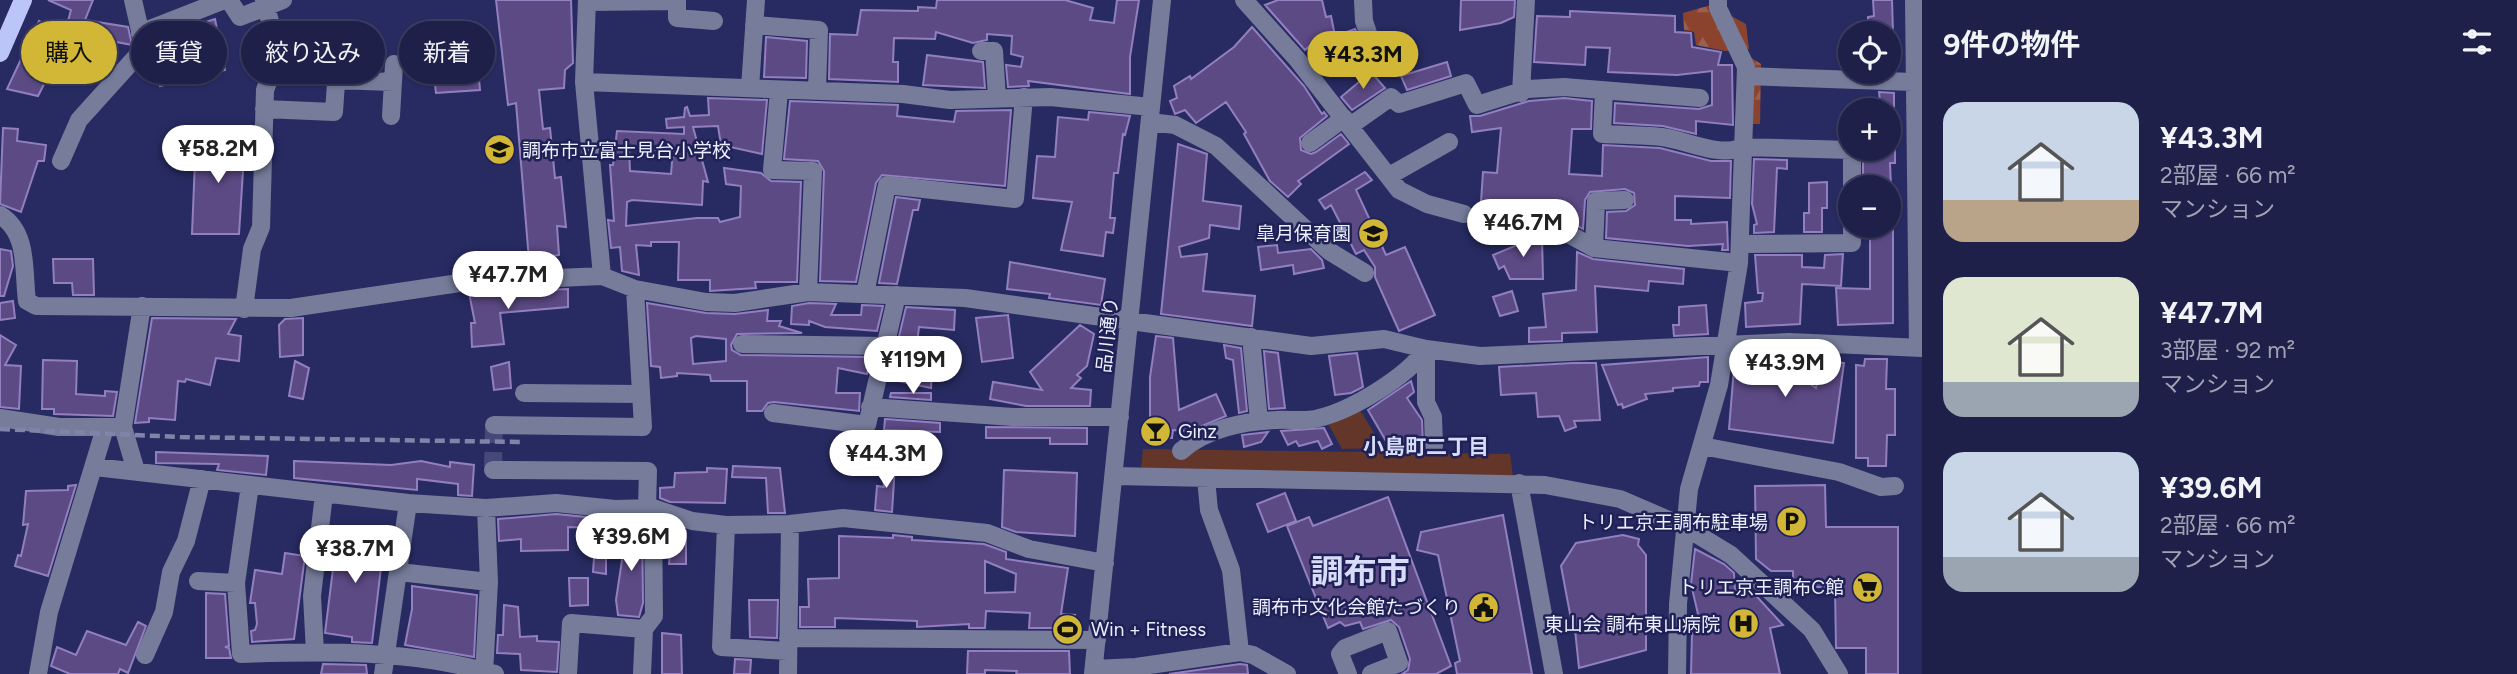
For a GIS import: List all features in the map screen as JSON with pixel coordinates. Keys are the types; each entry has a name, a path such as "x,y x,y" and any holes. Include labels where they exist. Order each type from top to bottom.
{"main road":[{"path":"0,53 23,0"}],"street":[{"path":"133,0 138,21"},
{"path":"172,21 227,0 240,17 265,4 283,0"},
{"path":"750,88 756,0"},
{"name":"品川通り","path":"1094,671 1162,0"},
{"path":"1244,0 1347,122 1399,190 1427,204 1464,214"},
{"path":"1363,0 1364,21 1371,42"},
{"path":"1521,93 1526,0"},
{"path":"1677,674 1678,604 1689,489 1719,385 1739,264 1746,67 1718,8 1718,0"},
{"path":"0,215 24,247 23,271 27,301 36,306 291,308 466,282 602,276 635,289 706,302 735,303 808,292 965,298 1311,346 1384,339 1426,349 1519,356 1725,345 1821,343 1920,348 1918,127 1914,82 1913,0"},
{"path":"602,276 584,82 587,1 677,1 677,18 714,21"},
{"path":"244,309 252,249 261,227 265,90 279,53 265,4"},
{"path":"754,25 820,30 817,90"},
{"path":"981,51 993,51 997,98"},
{"path":"61,162 79,120 131,62"},
{"path":"391,116 394,64"},
{"path":"1746,76 1914,82"},
{"path":"385,82 393,82"},
{"path":"584,82 903,94 950,100 1024,97 1151,115 1216,146 1329,251 1365,274"},
{"path":"1310,143 1391,97 1399,104 1466,83 1477,105 1521,93 1564,87 1700,98"},
{"path":"264,109 334,112 336,84"},
{"path":"1604,90 1602,134 1665,137 1702,146 1737,149 1852,150 1852,175"},
{"path":"779,91 772,170 813,171 808,292"},
{"path":"865,294 887,185 940,193 1015,199 1024,97"},
{"path":"1389,176 1449,142"},
{"path":"1594,248 1596,201 1625,200"},
{"path":"1489,221 1554,226 1594,248 1739,264"},
{"path":"1740,244 1852,243 1852,238"},
{"path":"494,425 643,427 635,289"},
{"path":"773,413 867,425 897,295"},
{"path":"38,674 49,612 95,467 114,428 142,306"},
{"path":"1251,337 1259,421"},
{"path":"743,344 885,346"},
{"path":"1181,451 1189,444 1227,427 1259,421 1318,419 1354,404 1417,362 1426,349"},
{"path":"1426,349 1426,402 1433,416 1434,446"},
{"path":"524,393 641,394"},
{"path":"870,407 1013,417 1120,417"},
{"path":"0,418 60,427 114,428"},
{"path":"114,428 136,471"},
{"path":"1702,446 1839,472 1881,487 1895,486"},
{"path":"95,467 408,503 486,508 556,503 615,509 650,508 692,521 726,525 790,524 843,517 987,533 1029,549 1105,562"},
{"path":"493,470 648,471 654,616 644,629 642,674"},
{"path":"1114,476 1519,483 1565,488 1620,499 1685,527 1731,555 1791,609 1825,650 1839,674"},
{"path":"1206,479 1209,510 1231,570 1240,652"},
{"path":"145,655 164,612 171,572 186,541 202,480"},
{"path":"1519,483 1554,674"},
{"path":"250,485 236,583 241,654 315,652 385,665 488,673 489,582 486,508"},
{"path":"315,652 312,596 324,494"},
{"path":"385,665 408,503"},
{"path":"788,674 790,524"},
{"path":"726,525 721,647 1097,640"},
{"path":"398,572 489,582"},
{"path":"198,580 236,583"},
{"path":"568,674 571,623 644,629"},
{"path":"1348,674 1340,654 1345,648 1388,631 1399,663 1371,674"},
{"path":"1094,671 1240,652 1253,655 1287,674"}],"shaded area":[{"path":"1359,408 1383,448 1342,449 1326,420"},
{"path":"1143,449 1510,454 1513,477 1141,469"}],"green space":[{"path":"1711,5 1746,24 1749,49 1725,51 1696,45 1694,32 1684,30 1683,13"},
{"path":"1750,57 1761,64 1760,124 1749,124"}],"building":[{"path":"48,0 93,0 85,20 91,21 68,21 71,10"},
{"path":"496,0 571,0 573,63 565,70 564,88 539,90 543,129 550,128 555,178 561,177 566,227 557,226 559,255 529,260 516,103 508,105"},
{"path":"937,0 1065,0 1093,8 1090,20 1114,23 1117,0 1139,0 1130,57 1130,94 1028,81 1029,86 1008,87 1006,65 1021,67 1023,57 1011,54 1012,36 987,34 987,40 973,43 936,32 935,39 894,38 893,62 898,62 898,82 829,79 830,34 857,35 861,10 918,11 918,7 936,8"},
{"path":"1278,0 1322,0 1326,17 1331,16 1335,36 1355,29 1367,54 1346,47 1329,62 1314,42 1305,50 1265,5"},
{"path":"1461,0 1515,0 1514,17 1501,23 1460,30"},
{"path":"1873,0 1892,0 1893,21 1868,21 1868,17 1874,16"},
{"path":"1570,11 1675,16 1675,32 1691,33 1692,47 1721,52 1718,65 1732,65 1733,125 1696,121 1696,134 1663,126 1614,123 1615,103 1699,109 1712,105 1712,71 1677,75 1608,72 1610,48 1586,47 1585,65 1534,62 1537,16 1570,17"},
{"path":"117,25 128,27 131,45 117,42"},
{"path":"1252,27 1304,86 1322,114 1324,112 1327,116 1300,138 1301,150 1311,154 1316,152 1341,134 1349,144 1298,181 1301,184 1288,197 1270,181 1244,134 1246,132 1226,102 1196,123 1185,110 1175,114 1170,101 1177,98 1174,86 1190,76 1191,79 1234,47"},
{"path":"766,37 807,41 806,78 764,77"},
{"path":"927,55 983,62 985,88 923,85"},
{"path":"21,59 21,84 44,84 38,96 7,89"},
{"path":"1447,62 1451,76 1407,90 1401,76"},
{"path":"1371,72 1385,88 1352,110 1341,97"},
{"path":"435,84 479,84 480,90 436,93"},
{"path":"1879,92 1894,93 1894,98 1880,98"},
{"path":"708,98 767,100 762,154 721,145 718,126 693,127 708,182 703,181 702,205 632,200 627,202 626,226 697,218 718,218 720,222 740,217 741,186 726,184 724,168 761,173 771,181 801,182 797,282 755,282 756,288 710,291 710,280 678,280 679,242 636,245 639,275 622,271 620,247 611,248 608,220 614,221 610,165 613,165 617,131 684,134 684,127 667,128 666,119 684,117 687,107 690,116 709,115","holes":["629,149 673,150 671,174 630,171"]},
{"path":"1564,98 1592,101 1591,129 1572,129 1569,174 1602,176 1603,145 1660,148 1711,161 1731,161 1730,198 1675,196 1675,220 1691,220 1691,224 1727,222 1728,250 1722,250 1723,244 1688,246 1606,238 1607,212 1626,211 1635,205 1634,193 1625,189 1590,192 1585,200 1583,229 1575,225 1575,219 1500,210 1500,205 1481,202 1483,172 1497,173 1501,128 1472,132 1470,116 1480,116 1529,101"},
{"path":"790,101 898,105 897,116 954,122 956,111 1011,110 1005,186 882,175 876,183 856,282 820,281 824,171 818,161 784,159"},
{"path":"1089,112 1130,116 1125,135 1123,134 1118,173 1114,173 1110,218 1115,218 1113,233 1106,232 1103,256 1061,250 1072,202 1033,198 1037,156 1055,157 1058,117 1088,120"},
{"path":"3,128 18,129 17,141 46,145 44,161 38,161 21,212 0,204"},
{"path":"196,136 245,139 239,234 192,234"},
{"path":"1178,144 1207,154 1203,201 1241,206 1239,229 1210,225 1209,238 1179,247 1181,257 1207,254 1203,291 1255,296 1252,326 1161,314"},
{"path":"1754,159 1787,160 1787,169 1777,168 1774,232 1754,233 1754,225 1757,224 1752,204"},
{"path":"1863,161 1895,161 1890,163 1890,175 1863,175"},
{"path":"1365,172 1372,180 1356,190 1386,255 1405,247 1435,315 1399,331 1375,277 1375,267 1364,250 1356,254 1331,205 1325,209 1319,200"},
{"path":"1827,182 1827,208 1822,208 1822,232 1804,232 1804,213 1809,213 1809,183"},
{"path":"896,197 920,200 918,210 913,210 897,284 879,283"},
{"path":"1525,235 1542,237 1543,279 1510,279 1504,266 1499,269 1493,255 1522,243"},
{"path":"1870,238 1893,238 1893,323 1838,325 1836,288 1870,289"},
{"path":"1277,245 1278,253 1311,249 1322,260 1324,268 1294,274 1293,265 1261,270 1258,247"},
{"path":"0,249 11,251 13,266 4,296 0,296"},
{"path":"1577,252 1593,259 1684,269 1683,284 1649,281 1648,291 1595,286 1597,332 1562,333 1562,341 1529,342 1529,328 1546,327 1543,294 1576,290"},
{"path":"1843,254 1841,286 1802,284 1800,324 1746,327 1745,303 1762,301 1763,293 1758,293 1755,255 1802,255 1802,267 1824,268 1825,255"},
{"path":"53,259 93,259 94,295 73,295 72,283 54,283"},
{"path":"1010,262 1105,279 1101,305 1049,298 1050,294 1007,289"},
{"path":"568,289 568,307 500,313 504,344 472,347 471,323 475,323 469,293"},
{"path":"1512,291 1518,311 1500,316 1493,297"},
{"path":"13,301 15,318 0,320 0,303"},
{"path":"647,303 706,313 735,314 768,310 767,321 781,321 779,326 802,333 737,334 731,345 732,350 741,355 871,357 867,374 838,368 836,393 860,393 859,411 774,402 768,403 762,411 747,411 747,381 711,381 710,375 677,373 677,376 661,378 660,367 651,366","holes":["696,336 726,339 726,361 693,364 691,338"]},
{"path":"809,303 836,304 831,315 861,315 862,305 883,306 877,331 825,327 809,321 809,325 791,324 792,306"},
{"path":"1706,305 1708,334 1674,336 1673,325 1679,325 1679,307"},
{"path":"906,307 955,310 954,330 919,327 915,359 946,360 947,367 925,370 932,371 931,388 889,379"},
{"path":"1008,315 1013,358 982,362 976,318"},
{"path":"152,318 236,319 228,334 241,336 239,361 216,358 210,385 186,379 185,382 178,381 175,420 149,418 149,422 135,423"},
{"path":"303,318 303,355 280,357 279,325 285,319"},
{"path":"1080,325 1094,334 1087,366 1077,375 1081,378 1071,388 1091,390 1090,406 1026,406 990,399 993,382 1042,390 1030,372"},
{"path":"0,335 16,345 5,365 21,366 19,409 0,407"},
{"path":"1156,336 1173,338 1179,410 1216,394 1226,416 1190,431 1173,430 1172,438 1150,437 1150,377"},
{"path":"1224,345 1241,348 1247,411 1239,413 1233,360 1226,358"},
{"path":"1264,351 1278,353 1285,408 1269,409"},
{"path":"1357,353 1363,387 1351,393 1335,395 1329,356"},
{"path":"1769,354 1789,356 1788,364 1794,365 1793,372 1816,388 1820,360 1844,363 1833,443 1729,429 1735,356 1769,359"},
{"path":"1708,357 1708,382 1700,382 1699,386 1673,388 1673,391 1645,394 1647,399 1623,408 1622,404 1618,405 1602,365"},
{"path":"1865,359 1887,359 1886,389 1895,389 1895,435 1887,435 1886,466 1868,466 1868,458 1856,458 1856,365 1864,366"},
{"path":"43,360 77,361 76,394 105,396 105,391 117,392 113,416 54,414 54,409 42,409"},
{"path":"295,361 309,368 303,399 289,396"},
{"path":"509,362 511,388 494,390 491,367"},
{"path":"1596,363 1600,420 1574,421 1576,427 1565,431 1559,416 1538,417 1536,393 1501,395 1499,367"},
{"path":"1411,381 1414,392 1407,398 1422,420 1423,447 1402,447 1399,443 1390,448 1368,410"},
{"path":"891,393 931,393 931,400 890,397"},
{"path":"885,419 940,423 940,432 884,430"},
{"path":"986,427 1087,428 1087,444 1050,444 1050,438 986,438"},
{"path":"1324,428 1332,444 1322,449 1318,441 1299,446 1296,441 1288,445 1281,431"},
{"path":"1268,432 1261,442 1244,447 1242,435"},
{"path":"156,452 268,456 266,475 217,470 219,464 156,463"},
{"path":"294,461 391,465 421,461 450,467 450,462 474,465 472,496 458,495 458,484 417,479 417,490 294,478"},
{"path":"882,465 895,465 892,512 875,510 877,486 884,487"},
{"path":"733,466 780,468 785,513 768,513 766,478 732,477"},
{"path":"707,468 727,469 725,503 670,502 660,498 660,488 674,487 675,473 707,472"},
{"path":"1004,470 1077,473 1075,536 1016,532 1002,527"},
{"path":"76,485 48,576 15,566 18,555 21,556 28,524 23,525 26,491 68,490 68,486"},
{"path":"1825,485 1826,527 1898,527 1898,674 1866,674 1866,648 1836,648 1835,587 1793,587 1793,571 1771,571 1756,559 1755,486"},
{"path":"1285,493 1296,521 1268,532 1257,504"},
{"path":"1388,497 1451,666 1436,674 1402,674 1408,670 1410,659 1399,627 1391,620 1363,629 1360,622 1345,626 1340,622 1328,628 1287,526 1309,517 1313,526"},
{"path":"556,514 606,519 606,574 593,572 596,528 568,527 568,550 521,551 521,539 499,541 498,519"},
{"name":"調布市文化会館たづくり","path":"1503,515 1532,674 1457,674 1455,663 1460,661 1438,555 1417,550 1421,532"},
{"path":"628,520 642,520 643,603 639,617 618,615 616,600"},
{"path":"673,527 686,531 686,564 669,564"},
{"path":"337,530 385,534 372,643 352,642 352,637 325,633 334,561 329,560 333,547 336,548"},
{"path":"893,535 912,537 912,540 984,544 1006,552 1006,559 1068,568 1061,614 1075,615 1072,628 1029,628 1030,613 986,611 985,628 969,628 969,624 917,627 917,621 835,618 835,627 800,627 800,607 809,607 808,579 839,578 839,536 893,538","holes":["985,561 1016,574 1015,592 985,593"]},
{"path":"1623,535 1639,539 1638,545 1646,555 1646,650 1579,668 1574,620 1571,619 1561,566 1576,543"},
{"name":"東山会 調布東山病院","path":"1695,549 1724,564 1734,573 1735,591 1749,588 1783,625 1770,628 1780,674 1691,674 1692,632 1701,627 1691,584"},
{"path":"285,553 305,556 294,639 252,642 251,631 255,630 257,624 255,603 250,603 255,570 282,574"},
{"path":"569,578 588,578 588,605 570,606"},
{"path":"412,586 477,595 474,657 405,645 412,609"},
{"path":"206,593 225,594 229,646 225,647 229,648 231,658 206,658"},
{"path":"749,600 778,600 777,638 750,637"},
{"path":"504,605 518,607 520,637 537,636 537,641 559,642 557,672 521,670 520,654 497,653 498,635 503,635"},
{"path":"138,622 146,626 128,673 120,669 118,674 70,674 51,666 57,647 76,655 87,631 126,645"},
{"path":"662,633 681,635 682,674 662,674"},
{"path":"968,651 1069,651 1070,674 1016,674 1017,671 985,670 985,674 967,674"},
{"path":"735,659 751,660 750,674 734,674"},
{"path":"323,664 366,665 367,674 321,674"},
{"path":"1247,665 1248,674 1169,674"}],"tunnel":[{"path":"493,470 494,425"}],"railway":[{"path":"0,429 180,437 522,442"}],"place":[{"name":"調布市立富士見台小学校","path":"499,150"},
{"name":"皐月保育園","path":"1374,233"},
{"name":"Ginz","path":"1155,431"},
{"name":"トリエ京王調布駐車場","path":"1791,522"},
{"name":"トリエ京王調布C館","path":"1867,587"},
{"name":"調布市文化会館たづくり","path":"1484,607"},
{"name":"東山会 調布東山病院","path":"1743,624"},
{"name":"Win + Fitness","path":"1068,629"}],"district":[{"name":"小島町二丁目","path":"1426,447"},
{"name":"調布市","path":"1360,571"}]}
